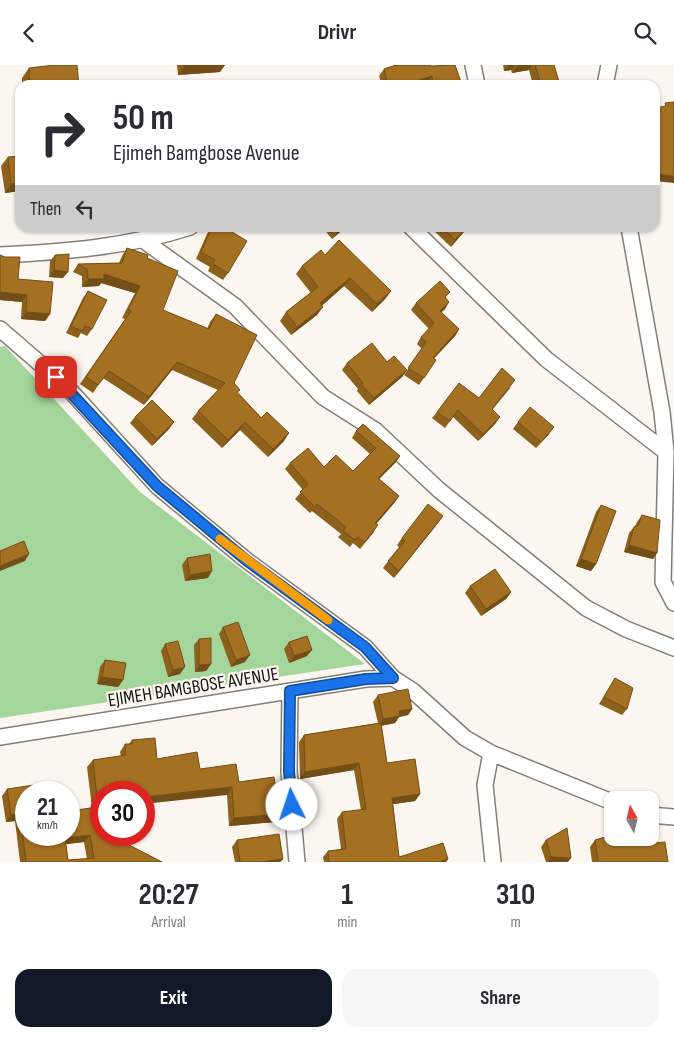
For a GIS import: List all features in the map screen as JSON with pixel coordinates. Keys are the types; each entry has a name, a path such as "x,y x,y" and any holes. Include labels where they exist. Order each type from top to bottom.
{"street":[{"path":"473,65 476,80"},
{"path":"606,80 608,65"},
{"path":"0,255 70,250 143,240 172,232"},
{"path":"416,232 546,359 666,453"},
{"path":"630,232 662,412 666,453 663,582 674,603"},
{"path":"143,240 235,306 323,397 375,430 439,490 586,608 626,629 674,648"},
{"path":"0,329 66,387 157,486 246,560 365,647 393,678 412,691 465,738 491,753 604,799"},
{"name":"EJIMEH BAMGBOSE AVENUE","path":"0,737 366,679 393,678"},
{"path":"290,691 289,771 297,862"},
{"path":"491,753 485,785 493,862"},
{"path":"659,816 674,817"}],"green space":[{"path":"5,346 140,492 365,664 0,718 0,347"}],"building":[{"path":"77,65 78,80 30,80 29,68"},
{"path":"396,65 455,65 460,80 432,80 432,76 420,80 387,80 384,69"},
{"path":"535,65 554,65 558,80 540,80"},
{"path":"674,102 674,176 660,175 660,107 666,106 665,103"},
{"path":"15,156 15,184 11,184 8,157"},
{"path":"210,232 232,232 247,241 228,273 213,264 215,260 201,252"},
{"path":"447,232 462,232 455,240"},
{"path":"339,240 391,291 377,304 350,278 320,303 323,307 297,327 286,312 318,287 302,266 321,250 325,255"},
{"path":"127,248 148,255 147,258 178,271 163,310 209,329 216,314 257,335 234,383 240,390 237,392 261,418 267,412 289,433 273,449 245,422 228,440 198,411 225,383 177,362 149,397 109,371 98,385 86,377 131,311 128,310 140,286 104,274 104,279 88,279 87,269 78,264 122,263"},
{"path":"69,254 68,272 54,270 55,255"},
{"path":"0,255 20,257 18,279 53,282 50,314 26,312 27,295 0,292"},
{"path":"440,281 450,292 445,297 449,302 440,311 459,329 433,358 436,360 424,378 408,368 426,342 421,337 434,323 416,303"},
{"path":"88,291 107,300 92,329 85,326 82,331 71,326"},
{"path":"372,343 387,362 394,356 407,370 374,398 361,384 363,383 347,363"},
{"path":"502,368 515,380 492,409 500,417 483,434 458,410 450,421 437,412 459,383 479,398"},
{"path":"152,400 174,422 157,439 135,417"},
{"path":"530,407 554,427 541,442 518,422"},
{"path":"363,424 400,456 378,478 399,496 375,523 378,525 365,542 357,537 355,540 343,531 346,527 317,504 315,507 300,492 308,484 290,463 308,448 324,467 336,455 353,471 376,448 356,431"},
{"path":"428,504 443,516 399,571 388,561 405,541 402,538"},
{"path":"601,505 616,511 596,564 581,559"},
{"path":"642,515 660,520 657,553 629,545 634,527 638,526"},
{"path":"24,541 29,554 0,566 0,551"},
{"path":"210,554 212,571 190,575 187,558"},
{"path":"495,569 511,592 486,609 470,586"},
{"path":"238,622 250,655 236,660 223,627"},
{"path":"307,636 312,650 294,656 289,642"},
{"path":"211,638 211,664 199,665 199,639"},
{"path":"178,641 185,667 173,670 165,644"},
{"path":"105,660 126,663 123,680 102,677"},
{"path":"615,678 633,688 627,709 604,697"},
{"path":"408,689 412,709 399,711 400,716 383,719 378,695"},
{"path":"381,723 387,763 415,759 420,794 392,798 399,857 443,843 448,859 439,862 329,862 328,851 346,849 342,812 366,809 359,763 305,772 304,735"},
{"path":"155,738 157,759 197,752 200,769 236,764 239,782 274,777 278,801 281,801 282,814 234,818 232,787 155,796 155,781 95,781 93,760 126,755 125,744 132,744 132,740"},
{"path":"15,788 15,814 11,815 7,789"},
{"path":"90,808 90,835 80,836 80,809"},
{"path":"567,828 571,858 551,857 546,840"},
{"path":"279,834 283,859 240,862 237,840"},
{"path":"604,837 604,846 659,846 659,843 665,842 668,862 598,862 595,840"},
{"path":"24,846 66,846 68,860 94,858 92,846 131,846 162,862 26,862"}],"slow traffic":[{"path":"220,539 328,620"}],"route":[{"path":"56,377 157,486 246,560 365,647 393,678 366,679 290,691 289,771 292,805"}]}
